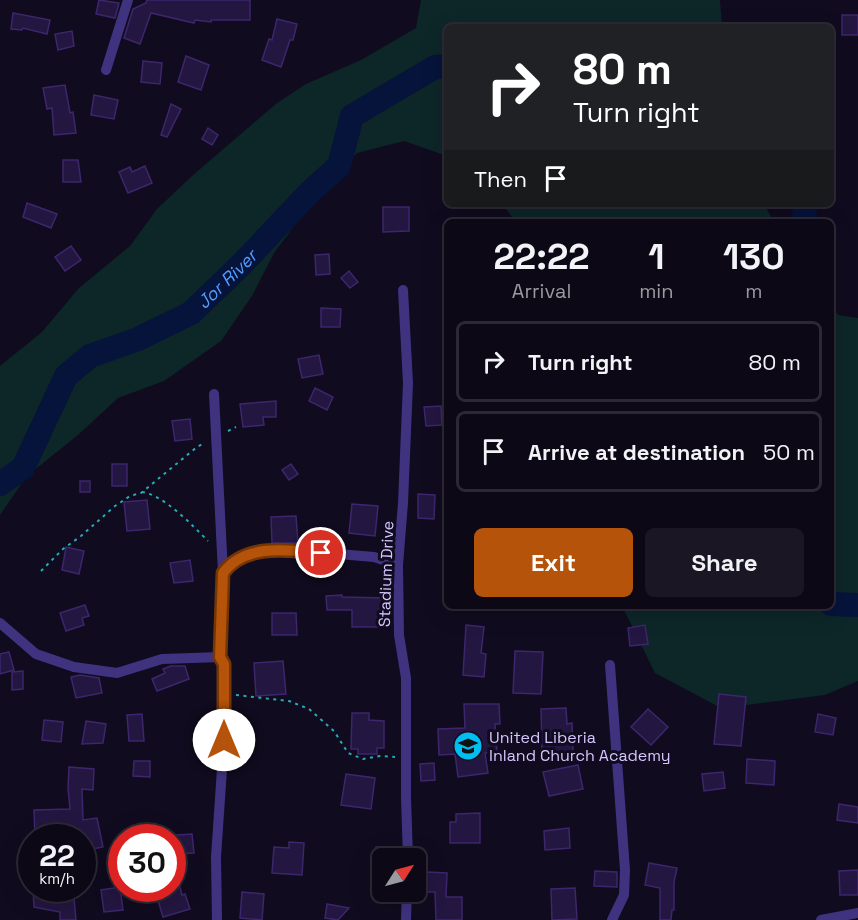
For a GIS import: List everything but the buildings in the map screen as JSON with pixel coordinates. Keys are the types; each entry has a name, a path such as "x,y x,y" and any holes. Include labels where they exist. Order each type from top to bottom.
{"street":[{"path":"106,70 128,0"},
{"name":"Stadium Drive","path":"403,290 408,383 398,565 399,635 406,678 408,848"},
{"path":"214,394 223,573 220,657 224,664 224,740 216,857 217,920"},
{"path":"223,573 237,560 257,551 303,551 374,557 398,565"},
{"path":"0,623 36,654 74,667 117,673 162,659 220,657"},
{"path":"609,665 625,870 624,895 612,920"},
{"path":"406,920 407,902"},
{"path":"821,920 858,912"}],"path":[{"path":"41,571 63,549 115,506 130,496 142,492 197,447 236,427"},
{"path":"142,492 151,493 190,523 222,555"},
{"path":"224,694 289,701 309,709 334,731 348,753 363,759 380,756 406,758"}],"green space":[{"path":"421,0 720,0 722,24 444,24 444,155 404,141 357,153 326,183 274,253 252,296 221,341 164,381 118,398 78,435 27,476 0,515 0,366 42,332 79,288 130,246 157,209 277,103 306,84 361,60 416,28"},
{"path":"504,207 766,207 772,219 514,219"},
{"path":"834,309 838,315 858,318 858,681 825,695 721,708 655,673 623,609 834,609"}],"waterway":[{"name":"Jor River","path":"0,484 23,468 66,376 90,356 138,339 191,313 241,265 309,193 339,166 352,116 435,67 444,66"},
{"name":"Jor River","path":"803,207 804,219"},
{"name":"Jor River","path":"834,604 858,605"}],"place":[{"name":"United Liberia Inland Church Academy","path":"468,746"}],"route":[{"path":"224,740 224,664 220,657 223,573 237,560 257,551 321,553"}]}
